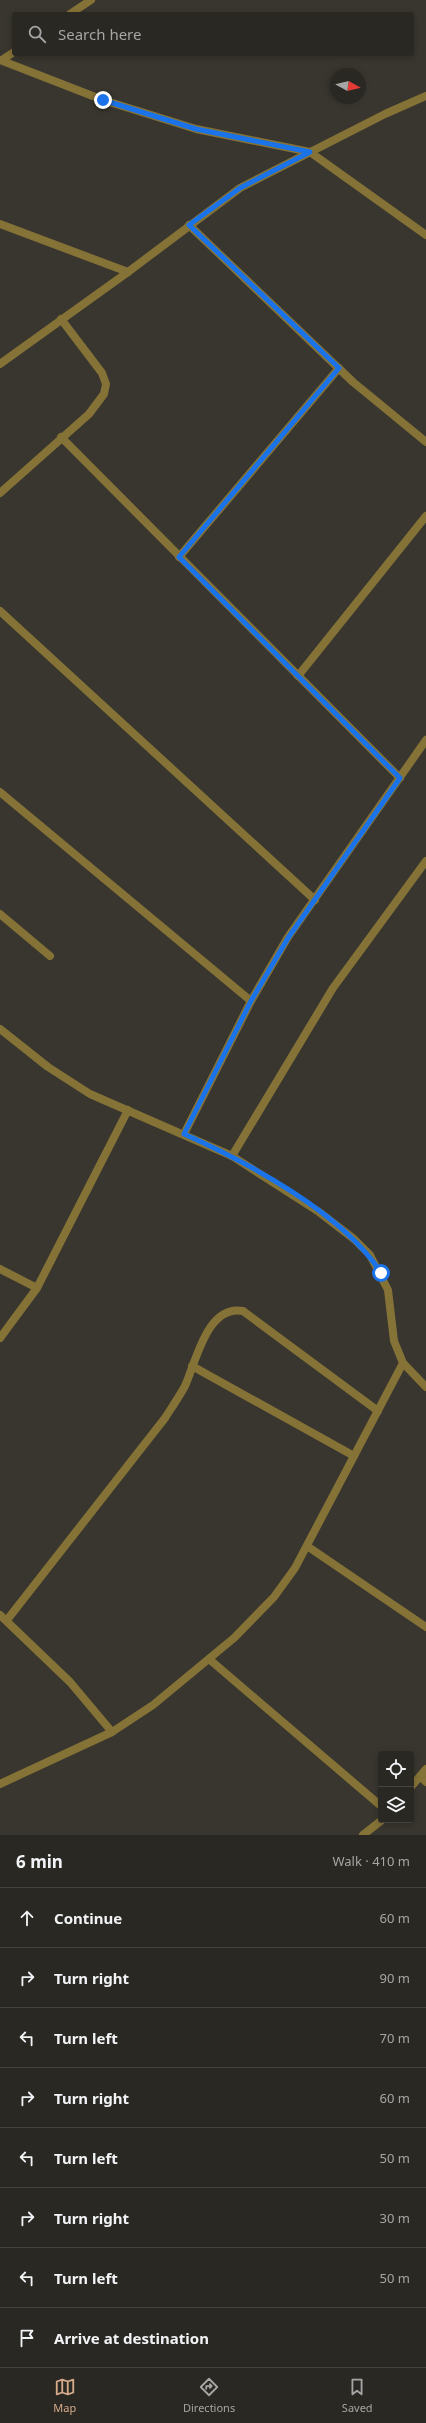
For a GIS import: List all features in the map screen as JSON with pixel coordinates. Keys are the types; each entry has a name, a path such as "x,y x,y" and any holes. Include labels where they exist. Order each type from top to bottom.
{"street":[{"path":"73,12 91,0"},
{"path":"1,60 12,53"},
{"path":"1,60 103,100 196,129 310,152 426,235"},
{"path":"0,364 128,272 240,188 310,152 426,96"},
{"path":"0,224 128,272"},
{"path":"189,225 339,368 426,442"},
{"path":"0,493 88,414 104,394 106,384 102,373 61,319"},
{"path":"179,557 339,368"},
{"path":"61,437 400,778"},
{"path":"298,676 426,516"},
{"path":"0,611 315,900"},
{"path":"184,1134 251,1001 288,938 426,740"},
{"path":"0,792 251,1001"},
{"path":"232,1156 333,988 426,861"},
{"path":"0,914 50,956"},
{"path":"0,1029 13,1042 90,1094 232,1156 319,1212 354,1239 370,1255 388,1290 394,1341 403,1363 426,1387"},
{"path":"0,1338 37,1288 128,1110"},
{"path":"0,1269 37,1288"},
{"path":"112,1732 70,1682 3,1617 165,1418 185,1384 207,1333 218,1318 231,1311 243,1312 378,1411"},
{"path":"0,1784 112,1732 153,1705 234,1638 274,1597 295,1568 403,1363"},
{"path":"192,1366 354,1456"},
{"path":"307,1546 426,1627"},
{"path":"209,1659 378,1803"},
{"path":"414,1785 423,1779 426,1769"},
{"path":"363,1835 378,1823"}],"route":[{"path":"103,100 196,129 310,152 240,188 189,225 339,368 179,557 400,778 288,938 251,1001 184,1134 232,1156 272,1180 319,1212 354,1239 370,1255 381,1273"}]}
